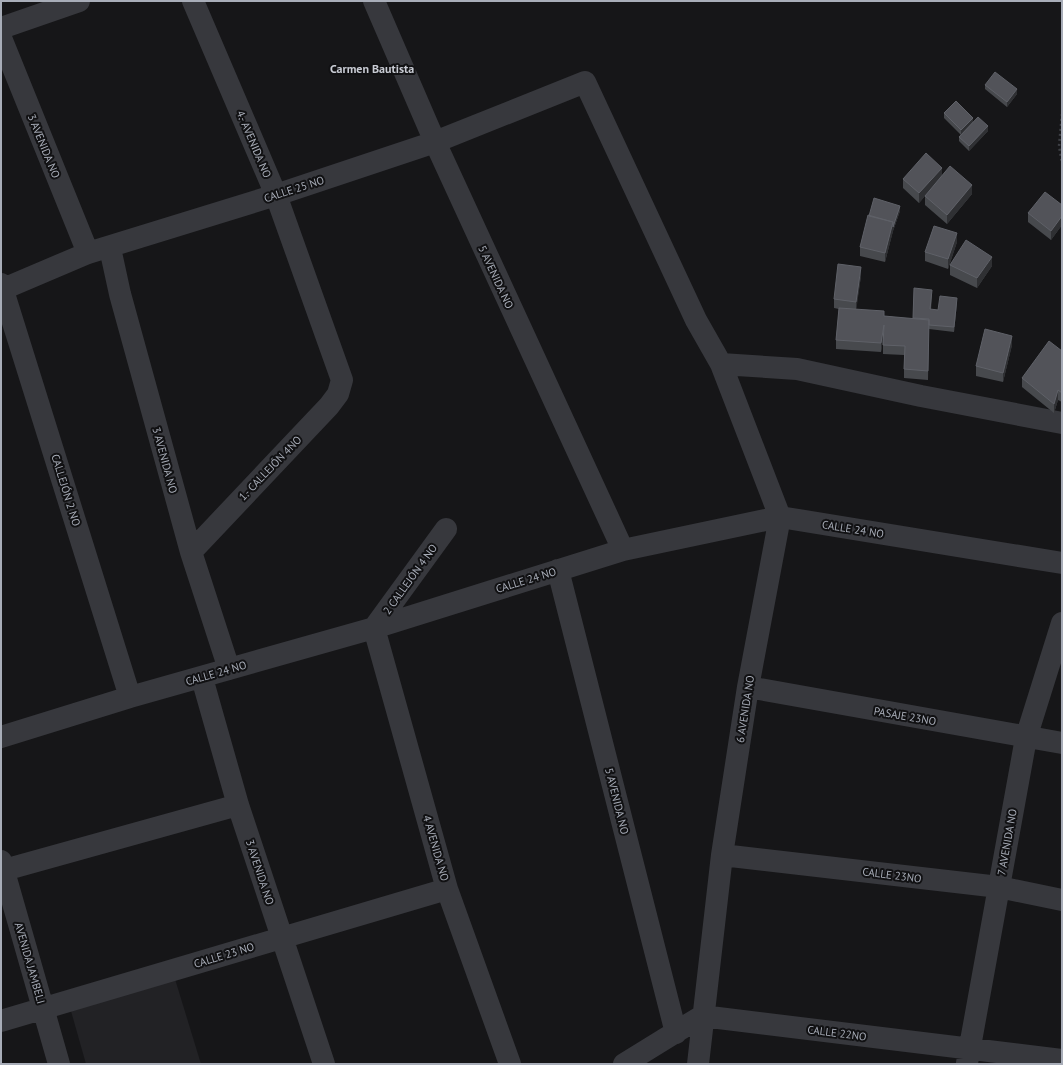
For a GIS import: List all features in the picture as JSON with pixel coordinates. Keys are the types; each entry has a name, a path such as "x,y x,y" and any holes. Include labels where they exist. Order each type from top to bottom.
{"street":[{"path":"1,28 79,1"},
{"name":"4.- AVENIDA NO","path":"193,1 276,195 342,380"},
{"name":"5 AVENIDA NO","path":"374,1 435,142 623,550"},
{"name":"3 AVENIDA NO","path":"1,38 88,253"},
{"name":"CALLE 25 NO","path":"2,287 88,253 110,248 276,195 435,142 585,82 696,320 721,364"},
{"name":"3 AVENIDA NO","path":"110,248 120,294 191,552 229,669"},
{"name":"CALLEJÓN 2 NO","path":"2,287 130,697"},
{"path":"780,517 721,364 797,369 922,396 1062,423"},
{"name":"1.- CALLEJÓN 4NO","path":"191,552 329,406 338,394 342,380"},
{"name":"CALLE 24 NO","path":"1,737 130,697 202,678 374,628 623,550 780,517 1062,563"},
{"name":"6 AVENIDA NO","path":"698,1064 702,1016 722,855 748,687 780,517"},
{"name":"2 CALLEJÓN 4 NO","path":"374,628 446,530"},
{"name":"5 AVENIDA NO","path":"558,570 676,1033"},
{"name":"7 AVENIDA NO","path":"968,1057 1026,738 1062,623"},
{"name":"4 AVENIDA NO","path":"374,628 447,889 510,1064"},
{"name":"3 AVENIDA NO","path":"202,678 238,805 324,1064"},
{"name":"PASAJE 23NO","path":"748,687 1026,738 1062,743"},
{"path":"2,867 238,805"},
{"name":"CALLE 23NO","path":"722,855 999,887 1062,900"},
{"name":"AVENIDA JAMBELI","path":"2,867 59,1064"},
{"name":"CALLE 23 NO","path":"1,1021 447,889"},
{"path":"624,1064 702,1016"},
{"name":"CALLE 22NO","path":"702,1016 968,1057 1062,1060"}],"path":[{"path":"1062,114 1059,146 1062,163"}],"shaded area":[{"path":"175,979 201,1064 86,1064 71,1011"}],"building":[{"path":"995,72 1017,89 1007,102 985,85"},
{"path":"956,101 973,118 961,130 944,113"},
{"path":"978,117 988,126 969,146 959,137"},
{"path":"926,153 942,168 919,193 903,179"},
{"path":"950,166 972,185 947,215 925,196"},
{"path":"1045,192 1062,205 1062,216 1051,231 1028,213"},
{"path":"874,198 900,206 893,227 893,222 869,216"},
{"path":"868,215 893,222 885,253 860,247"},
{"path":"934,226 957,233 948,259 925,252"},
{"path":"966,240 992,257 977,278 950,265"},
{"path":"838,264 861,267 856,302 834,299"},
{"path":"914,288 932,290 930,309 938,310 940,296 957,298 954,327 929,325 929,319 913,318"},
{"path":"839,308 884,311 884,316 929,320 928,371 904,369 905,346 883,345 884,325 881,343 836,340"},
{"path":"985,329 1012,336 1003,373 976,366"},
{"path":"1049,341 1062,351 1062,393 1058,390 1054,404 1022,378"}],"district":[{"name":"Carmen Bautista","path":"372,68"}]}
